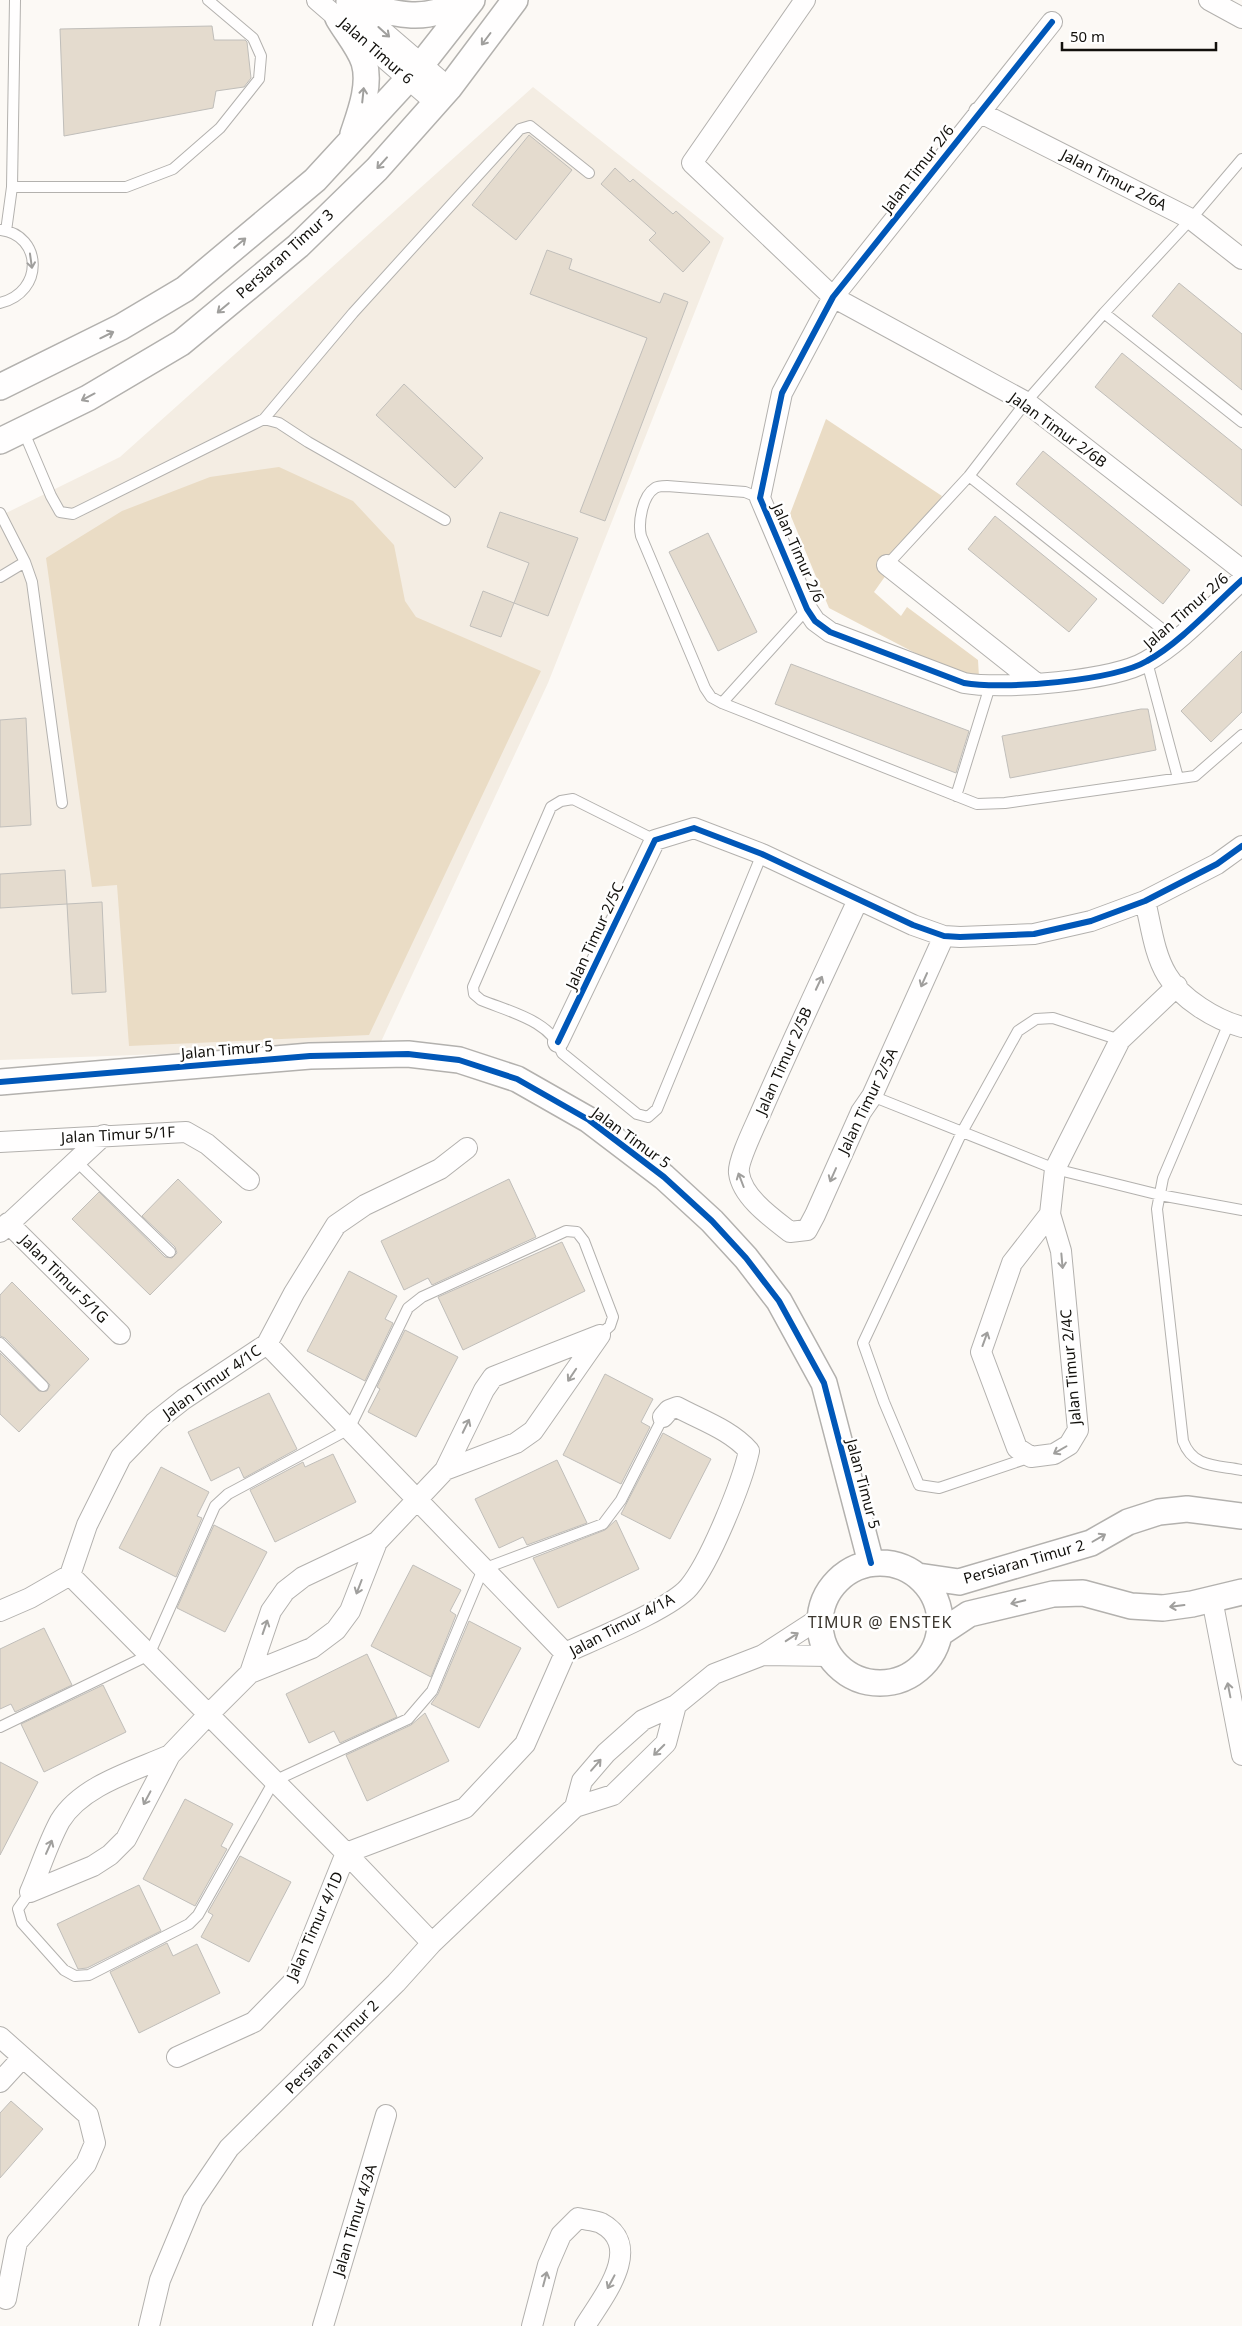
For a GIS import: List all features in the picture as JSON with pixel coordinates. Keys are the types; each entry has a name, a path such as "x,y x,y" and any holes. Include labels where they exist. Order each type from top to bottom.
{"street":[{"name":"Jalan Timur 6","path":"317,0 345,7 414,72 442,95"},
{"path":"350,141 362,106 365,72 345,7 409,16 445,8 459,0"},
{"path":"0,387 122,327 185,289 315,180 414,72 472,0"},
{"name":"Persiaran Timur 3","path":"0,441 88,398 181,343 298,246 377,169 442,95 515,0"},
{"name":"Jalan Timur 2/6B","path":"805,0 692,163 833,297 1026,402 1242,570"},
{"path":"1209,0 1235,9"},
{"name":"Jalan Timur 2/6","path":"1052,22 833,297 782,393 760,498 807,609 816,621 830,632 964,683 990,686 1108,675 1147,662 1176,640 1242,580"},
{"name":"Jalan Timur 2/6A","path":"979,112 1192,220 1242,259"},
{"path":"887,565 1036,683"},
{"path":"655,840 694,828 762,854 913,925 944,936 1034,934 1091,921 1145,901 1217,864 1242,846"},
{"name":"Jalan Timur 2/5C","path":"558,1042 655,840"},
{"name":"Jalan Timur 2/5B","path":"772,1218 745,1190 738,1172 746,1147 796,1033 858,900"},
{"path":"1145,901 1158,953 1167,976 1195,1004 1235,1025"},
{"name":"Jalan Timur 2/5A","path":"772,1218 790,1232 807,1230 862,1112 872,1096 944,936"},
{"name":"Jalan Timur 2/4C","path":"1032,1457 1054,1454 1069,1445 1078,1430 1061,1251 1050,1214 1055,1170 1120,1040 1177,986"},
{"name":"Jalan Timur 5","path":"0,1082 310,1056 408,1054 459,1060 517,1079 589,1120 664,1177 712,1221 746,1258 779,1301 824,1383 871,1563"},
{"name":"Jalan Timur 5/1F","path":"0,1142 186,1132 207,1144 249,1180"},
{"path":"4,1228 104,1135"},
{"name":"Jalan Timur 4/1C","path":"70,1575 87,1524 121,1457 155,1422 184,1399 267,1344 294,1292 336,1225 365,1205 440,1169 467,1148"},
{"path":"1032,1457 1017,1448 981,1352 1012,1263 1050,1214"},
{"name":"Jalan Timur 5/1G","path":"4,1228 120,1334"},
{"path":"445,1470 516,1443 533,1432 600,1335"},
{"path":"30,1892 93,1866 110,1855 126,1838 170,1755 208,1714 250,1673 312,1648 336,1630 350,1612 377,1542 445,1470 492,1377 600,1335"},
{"path":"267,1344 564,1653"},
{"name":"Jalan Timur 4/1A","path":"346,1853 465,1808 525,1744 564,1653 663,1607 688,1588 708,1554 745,1470 749,1451 741,1442 727,1433 678,1407 669,1410 663,1416"},
{"name":"Persiaran Timur 2","path":"918,1576 959,1582 1091,1543 1128,1522 1159,1512 1187,1509 1242,1516"},
{"path":"250,1673 271,1611 285,1591 303,1577 377,1542"},
{"name":"Persiaran Timur 2","path":"871,1563 888,1563 904,1567 918,1576 930,1588 937,1603 940,1618 939,1634 932,1653 919,1669 901,1679 882,1683 862,1680 844,1671 830,1656 822,1638 820,1618 825,1599 836,1582 852,1570 871,1563"},
{"path":"0,1611 30,1598 70,1575 346,1853 432,1943"},
{"path":"939,1634 969,1614 1053,1594 1083,1593 1131,1606 1162,1608 1242,1592"},
{"path":"1212,1599 1242,1754"},
{"path":"575,1807 582,1781 606,1753 643,1720 676,1705 714,1674 764,1655 820,1618"},
{"path":"764,1655 830,1656"},
{"name":"Persiaran Timur 2","path":"149,2326 160,2280 193,2201 229,2148 396,1983 432,1943 575,1807 613,1795 666,1743 676,1705"},
{"path":"30,1892 61,1820 77,1802 96,1788 170,1755"},
{"name":"Jalan Timur 4/1D","path":"177,2057 254,2022 295,1980 346,1853"},
{"path":"0,2037 88,2115 95,2143 86,2164 17,2242 6,2299"},
{"path":"0,2082 22,2058"},
{"name":"Jalan Timur 4/3A","path":"323,2326 386,2114"},
{"path":"532,2326 548,2265 561,2235 578,2218 601,2223 617,2239 622,2257 614,2278 585,2326"}],"lane":[{"path":"0,304 12,300 24,291 31,278 33,263 29,249 20,237 3,230 12,188 15,0"},
{"path":"12,188 126,187 173,170 220,128 259,79 261,56 252,38 208,0"},
{"path":"23,429 51,496 60,512 73,514 264,419 353,314 520,128 530,126 589,173"},
{"path":"887,565 969,476 1026,402 1104,313 1192,220 1242,159"},
{"path":"1104,313 1242,422"},
{"path":"264,419 279,423 308,442 445,520"},
{"path":"969,476 1176,640"},
{"path":"760,498 745,492 661,486 649,494 640,518 641,536 705,688 711,697 722,703 977,804 989,804 1195,776 1205,770 1242,735"},
{"path":"0,514 25,562 32,582 62,804"},
{"path":"0,577 25,562"},
{"path":"722,703 807,609"},
{"path":"1147,662 1178,778"},
{"path":"956,796 990,686"},
{"path":"655,840 573,799 561,801 551,807 473,987 474,994 481,1000 542,1026 558,1042 562,1053 637,1114 648,1117 657,1109 762,854"},
{"path":"1032,1457 939,1488 919,1485 884,1402 863,1343 962,1132 1018,1032 1036,1019 1053,1018 1120,1040"},
{"path":"1235,1025 1163,1178 1157,1208 1183,1441 1188,1454 1197,1461 1242,1470"},
{"path":"872,1096 1055,1170 1160,1194 1242,1210"},
{"path":"76,1161 170,1252"},
{"path":"0,1727 149,1654 215,1506 228,1494 349,1429 408,1308 422,1297 566,1231 577,1232 584,1241 613,1317 610,1326 600,1335"},
{"path":"0,1343 43,1386"},
{"path":"30,1892 18,1909 22,1924 64,1970 75,1976 89,1975 190,1924 198,1915 274,1781 408,1719 432,1691 483,1570 603,1524 621,1500 663,1416"}],"shaded area":[{"path":"533,87 724,238 548,683 379,1046 0,1060 0,516 120,457"},
{"path":"826,419 942,496 874,592 901,616 907,607 978,660 979,677 963,678 829,608 790,514"},
{"path":"279,467 353,501 394,545 405,601 416,617 541,671 369,1035 129,1046 117,885 92,887 46,558 122,511 210,477"}],"building":[{"path":"212,26 214,40 245,40 247,42 251,78 244,87 216,91 213,108 64,136 60,29"},
{"path":"529,135 572,170 516,240 472,205"},
{"path":"615,168 630,182 633,179 673,214 676,211 710,242 683,272 649,240 656,233 601,184"},
{"path":"547,250 572,259 569,269 660,303 664,293 688,302 605,521 580,512 647,338 530,294"},
{"path":"1179,283 1242,334 1242,390 1152,316"},
{"path":"1122,353 1242,450 1242,506 1095,387"},
{"path":"404,384 483,458 455,488 376,415"},
{"path":"1043,451 1190,570 1163,604 1016,484"},
{"path":"500,512 578,538 548,616 514,603 529,563 487,547"},
{"path":"995,516 1097,599 1069,632 968,549"},
{"path":"708,533 757,632 718,651 669,552"},
{"path":"483,591 514,603 501,637 470,626"},
{"path":"1242,651 1242,712 1211,742 1181,711"},
{"path":"791,664 969,731 956,773 775,704"},
{"path":"1148,709 1156,750 1010,778 1002,736"},
{"path":"26,718 31,825 0,827 0,720"},
{"path":"65,870 67,904 0,908 0,874"},
{"path":"102,902 106,992 72,994 67,904"},
{"path":"178,1179 222,1222 150,1295 72,1219 99,1192 165,1257 172,1258 177,1253 175,1247 142,1216"},
{"path":"509,1179 536,1237 432,1285 428,1278 404,1290 381,1241"},
{"path":"562,1242 585,1291 463,1350 438,1297"},
{"path":"349,1271 397,1296 385,1319 393,1323 365,1381 307,1351"},
{"path":"12,1282 89,1359 19,1432 0,1414 0,1353 39,1391 47,1391 50,1385 5,1338 0,1336 0,1295"},
{"path":"405,1330 458,1357 416,1437 368,1412 380,1389 377,1387"},
{"path":"605,1374 653,1399 641,1422 650,1427 621,1484 563,1455"},
{"path":"269,1393 297,1449 244,1478 239,1467 211,1481 188,1432"},
{"path":"663,1433 711,1459 670,1539 621,1514"},
{"path":"333,1454 356,1502 275,1542 250,1490 303,1462 305,1467"},
{"path":"557,1460 587,1523 527,1545 523,1537 499,1548 475,1499"},
{"path":"161,1467 209,1492 197,1516 202,1518 176,1577 119,1548"},
{"path":"616,1520 639,1569 558,1608 533,1558 605,1530"},
{"path":"214,1525 267,1552 225,1632 177,1608"},
{"path":"413,1565 461,1590 450,1611 456,1615 431,1677 371,1646"},
{"path":"469,1621 521,1648 479,1728 431,1704 438,1694"},
{"path":"44,1628 72,1685 15,1712 11,1704 0,1709 0,1649"},
{"path":"367,1654 397,1717 340,1743 334,1731 309,1743 286,1694"},
{"path":"103,1685 126,1732 44,1772 21,1724"},
{"path":"425,1713 449,1761 367,1801 346,1755 411,1725"},
{"path":"0,1762 38,1782 0,1855"},
{"path":"185,1799 233,1824 221,1846 227,1849 195,1906 143,1879"},
{"path":"240,1856 291,1882 249,1962 201,1937 213,1915 208,1912"},
{"path":"139,1885 161,1931 87,1968 78,1969 57,1924"},
{"path":"167,1943 173,1956 197,1944 220,1993 139,2033 110,1972"},
{"path":"11,2101 43,2129 0,2178 0,2113"}],"cycle path":[{"path":"1052,22 833,297 782,393 760,498 807,609 815,621 830,632 964,683 1004,685 1057,682 1084,679 1131,668 1147,661 1172,644 1242,580"},
{"path":"558,1042 655,840 694,828 762,854 913,925 944,936 960,937 1034,934 1091,921 1145,901 1217,864 1242,846"},
{"path":"0,1082 310,1056 408,1054 459,1060 517,1079 589,1120 664,1177 712,1221 746,1258 779,1301 824,1383 871,1563"}],"district":[{"name":"TIMUR @ ENSTEK","path":"880,1622"}]}
